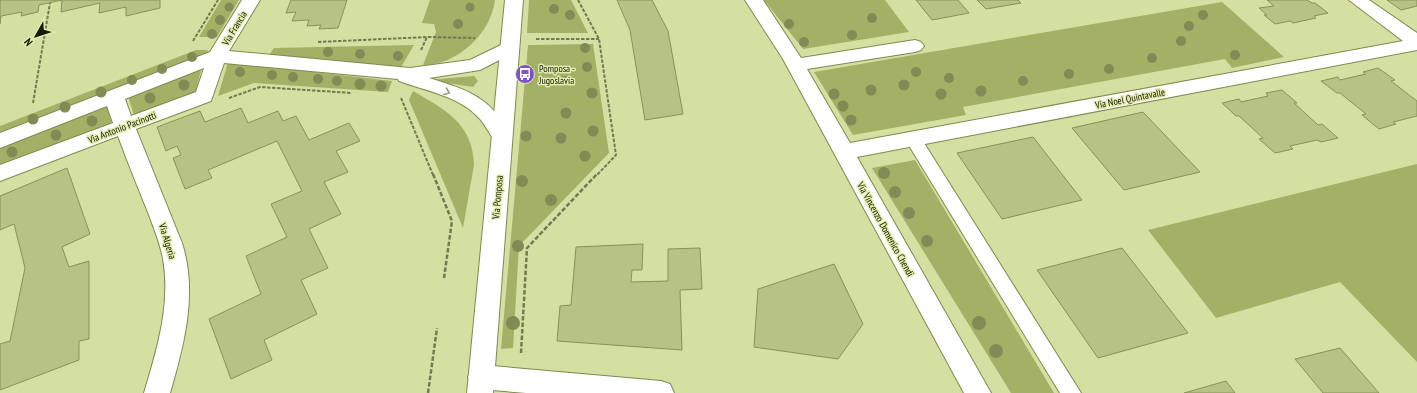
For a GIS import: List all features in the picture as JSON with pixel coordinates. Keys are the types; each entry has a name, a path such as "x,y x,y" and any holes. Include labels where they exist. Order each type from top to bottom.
{"street":[{"name":"Via Francia","path":"217,56 251,0"},
{"name":"Via Pomposa","path":"481,385 514,0"},
{"name":"Via Vincenzo Domenico Chendi","path":"754,0 795,65 978,393"},
{"name":"Via Noel Quintavalle","path":"1358,0 1417,43"},
{"name":"Via Noel Quintavalle","path":"844,152 1417,43"},
{"path":"795,65 915,46"},
{"path":"0,141 217,56 397,74 473,66 488,60 509,48"},
{"name":"Via Antonio Pacinotti","path":"0,173 204,96 217,56"},
{"path":"397,74 464,98 476,104 492,121 502,137"},
{"name":"Via Algeria","path":"114,96 123,126 160,217 175,259 176,308 172,336 157,393"},
{"path":"481,385 520,381 661,393"}],"lane":[{"path":"913,139 1071,393"}],"path":[{"path":"189,47 218,0"},
{"path":"520,381 527,248 616,155 599,39 578,0"},
{"path":"32,108 50,3"},
{"path":"194,100 200,110 260,87 353,93"},
{"path":"400,96 452,221 444,278"},
{"path":"428,393 437,328"}],"green space":[{"path":"221,0 239,0 217,37 199,37"},
{"path":"430,0 495,0 492,13 487,24 479,36 470,45 448,60 436,64 423,65 436,32 434,24 422,23"},
{"path":"529,0 571,0 588,33 527,33"},
{"path":"764,0 885,0 909,32 803,49"},
{"path":"1222,2 1284,57 1232,68 1225,59 963,107 966,115 853,135 814,72"},
{"path":"593,44 609,153 519,246 513,348 501,349 528,45"},
{"path":"414,45 400,69 269,55 274,48"},
{"path":"196,50 208,50 202,59 0,138 0,126"},
{"path":"228,62 392,81 388,92 254,83 218,96"},
{"path":"202,67 195,93 134,115 128,96"},
{"path":"474,76 478,81 473,87 428,80"},
{"path":"413,91 446,111 455,119 468,138 472,150 474,165 463,228 409,100"},
{"path":"106,103 112,124 0,166 0,145"},
{"path":"915,160 1054,393 1011,393 872,168"},
{"path":"1417,164 1417,362 1340,282 1216,318 1148,230"}],"building":[{"path":"0,0 62,0 39,5 38,12 21,16 22,12 1,16 0,24"},
{"path":"62,0 160,0 160,8 126,16 126,7 99,13 100,3 61,12"},
{"path":"291,0 347,0 338,28 319,29 321,25 307,26 309,20 292,21 296,12 286,13"},
{"path":"617,0 652,0 668,31 683,114 645,120 630,30"},
{"path":"916,0 958,0 969,13 932,20"},
{"path":"977,0 1018,0 1021,3 986,9"},
{"path":"1267,0 1307,0 1315,3 1328,13 1314,16 1316,18 1293,23 1290,21 1275,24 1264,15 1267,15 1259,8 1274,6"},
{"path":"1387,0 1417,0 1417,6 1401,10"},
{"path":"1378,68 1395,80 1391,81 1417,101 1417,116 1393,122 1396,124 1379,129 1362,115 1366,114 1340,93 1337,93 1321,81 1338,77 1340,80 1366,74 1363,72"},
{"path":"1282,90 1318,125 1322,124 1338,138 1321,142 1317,140 1290,146 1293,149 1275,153 1259,139 1263,138 1222,103 1239,99 1241,102 1268,96 1266,93"},
{"path":"241,108 248,123 278,111 283,121 296,116 309,140 349,123 360,141 336,151 348,172 324,182 341,214 309,229 328,268 301,280 317,314 264,340 272,360 231,379 209,319 261,294 246,256 287,237 271,204 302,191 277,141 208,170 212,178 185,189 173,158 181,155 177,146 166,151 157,127 200,111 205,122"},
{"path":"1143,112 1200,172 1124,190 1072,128"},
{"path":"1033,137 1082,200 1002,219 957,153"},
{"path":"67,168 90,234 62,247 69,267 89,261 89,339 79,341 79,360 0,390 0,344 10,341 25,268 14,224 0,230 0,196"},
{"path":"643,244 642,270 632,270 631,282 668,281 668,249 700,248 702,289 680,290 682,350 557,341 560,306 571,305 576,247"},
{"path":"1122,248 1188,333 1098,358 1037,270"},
{"path":"834,264 863,324 838,359 754,347 758,289"},
{"path":"1340,348 1379,393 1323,393 1295,359"},
{"path":"1226,381 1235,393 1184,393"}],"place":[{"name":"Pomposa - Jugoslavia","path":"525,74"}]}
